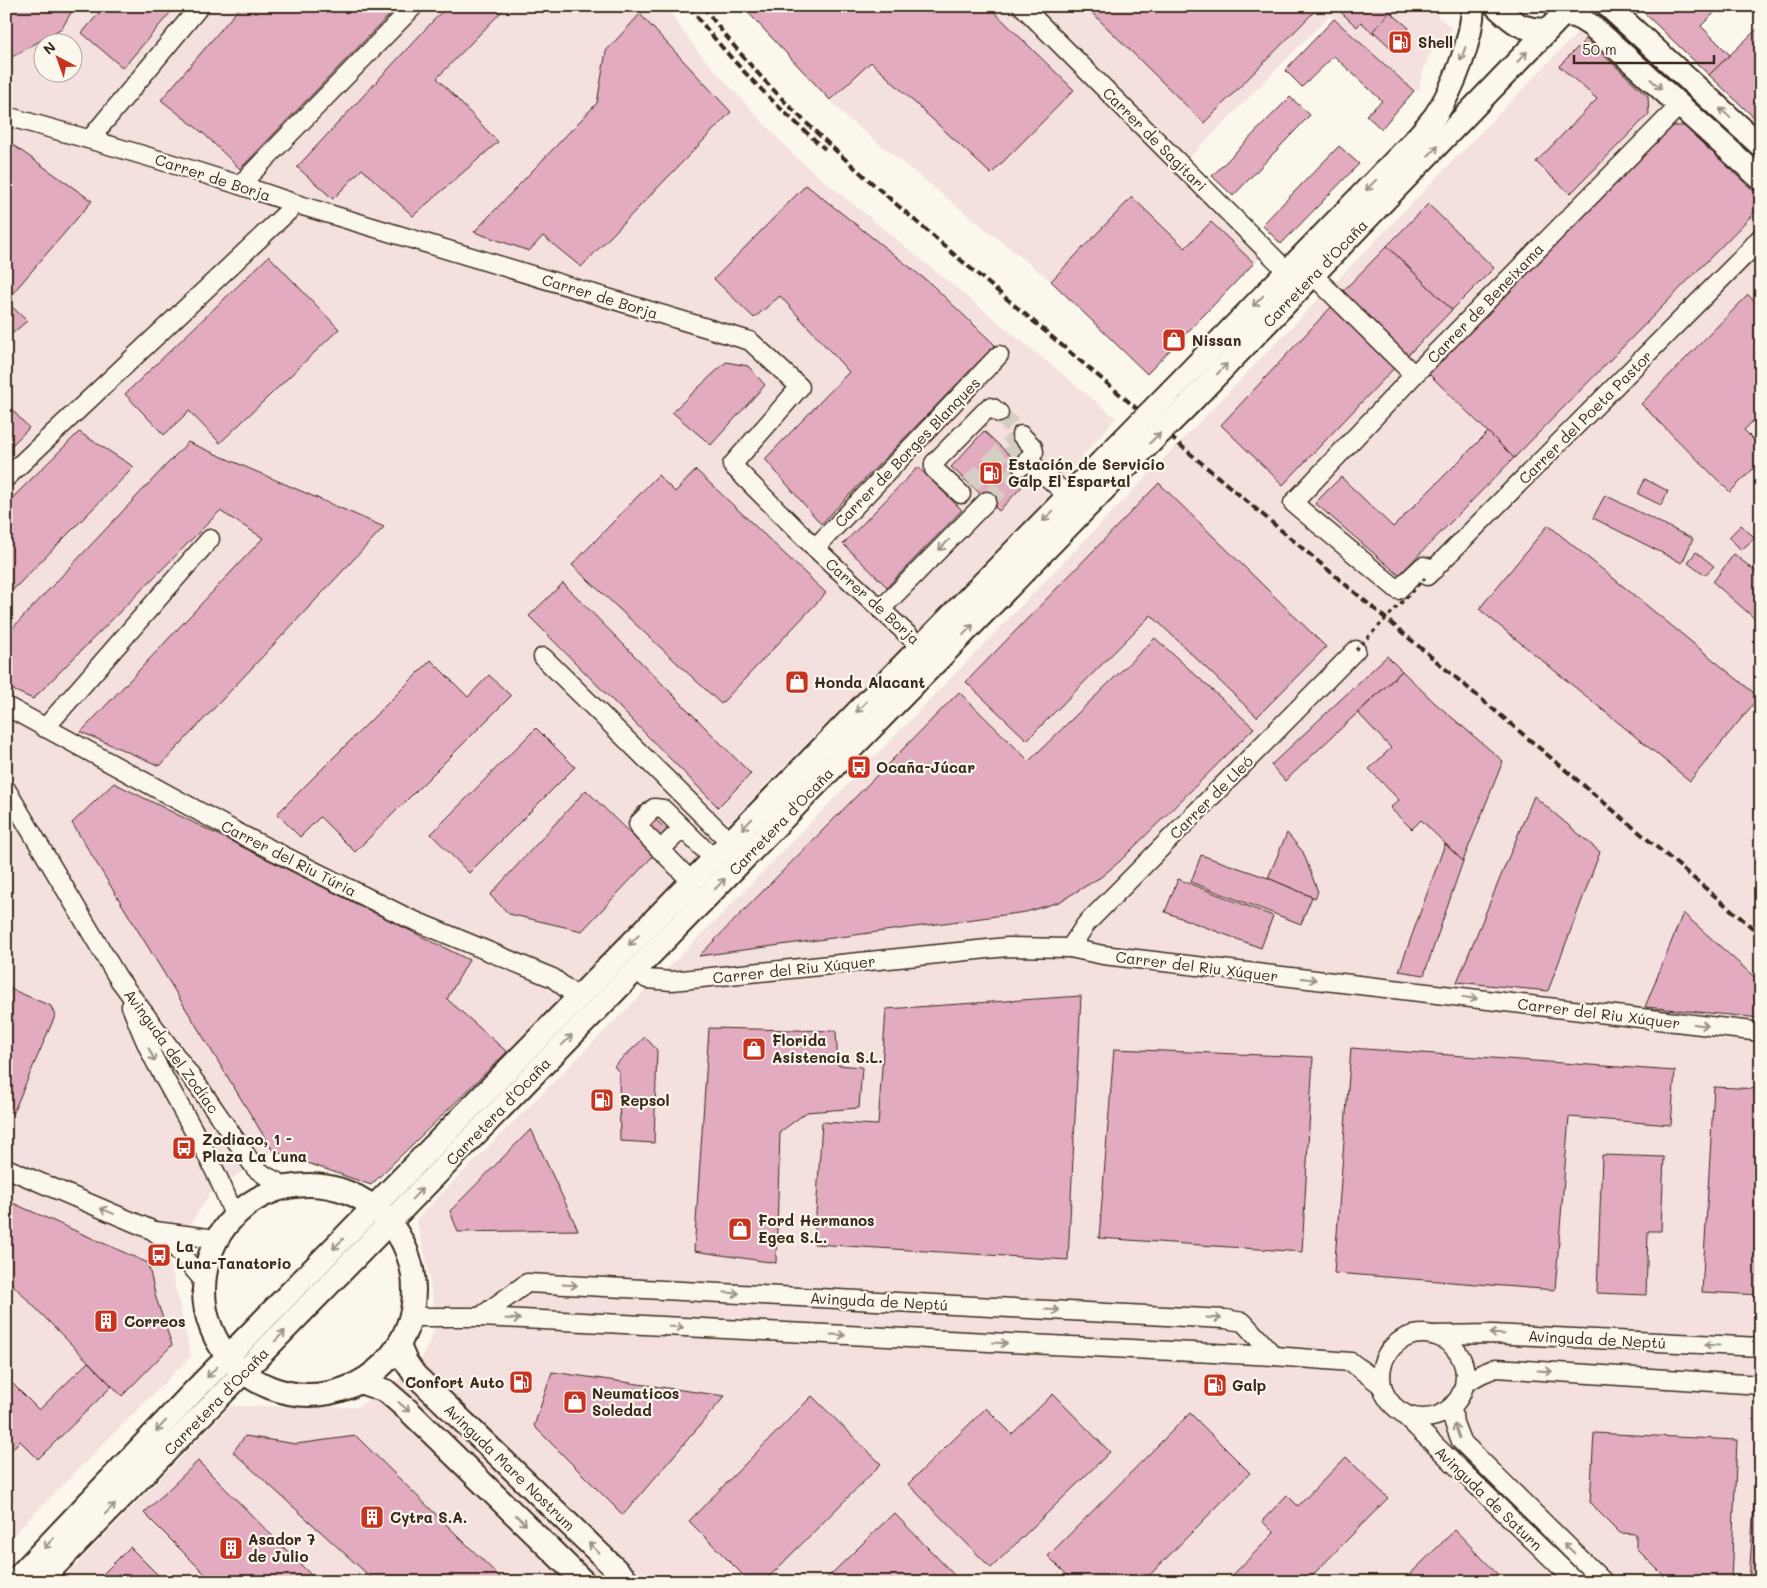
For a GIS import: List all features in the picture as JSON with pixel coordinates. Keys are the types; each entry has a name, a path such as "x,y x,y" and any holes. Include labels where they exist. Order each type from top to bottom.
{"main road":[{"name":"Carretera d'Ocaña","path":"1180,397 1287,271 1412,143 1435,116 1460,66 1472,21 1473,6"},
{"path":"1496,6 1515,23 1530,30 1560,17 1576,16 1592,26 1761,180"},
{"path":"1608,6 1761,146"},
{"name":"Carretera d'Ocaña","path":"13,1582 229,1355 381,1216 636,969 951,647 1114,464 1180,397 1313,276 1560,17"},
{"name":"Carretera d'Ocaña","path":"39,1582 246,1371 381,1216 578,997 1068,496 1114,464"},
{"path":"307,1184 327,1187 353,1195 381,1216 396,1230 407,1248 413,1268 412,1317 399,1346 378,1370 363,1383 330,1394 297,1396 274,1390 254,1379 229,1355 210,1330 204,1312 203,1280 208,1256 226,1224 258,1198 274,1190 307,1184"},
{"name":"Avinguda Mare Nostrum","path":"399,1346 406,1362 415,1375 629,1582"},
{"name":"Avinguda Mare Nostrum","path":"363,1383 386,1391 409,1411 584,1582"}],"street":[{"path":"90,139 200,6"},
{"path":"240,185 414,6"},
{"name":"Carrer de Sagitari","path":"1022,6 1287,271"},
{"name":"Carrer de Beneixama","path":"1430,573 1423,566 1398,590 1293,503 1414,376 1680,105"},
{"name":"Carrer de Borja","path":"6,116 90,139 296,204 750,341 800,388 732,465 815,548 921,647 951,647"},
{"path":"6,478 296,204"},
{"name":"Carrer del Poeta Pastor","path":"1430,573 1761,237"},
{"name":"Carrer del Poeta Pastor","path":"1745,255 1761,246"},
{"path":"1313,276 1414,376"},
{"name":"Carrer de Borges Blanques","path":"815,548 999,355"},
{"path":"881,609 982,505 965,489 934,469 934,463 989,407 994,408 999,413"},
{"path":"1021,435 1033,447 1034,452 1025,463 1068,496"},
{"path":"45,728 210,539"},
{"name":"Carrer de Lleó","path":"1070,948 1086,924 1356,650"},
{"path":"543,656 730,842"},
{"name":"Carrer del Riu Túria","path":"6,706 242,835 408,918 554,978 578,997"},
{"name":"Avinguda del Zodíac","path":"6,789 118,978 201,1090 255,1168 287,1187"},
{"path":"691,881 640,829 638,824 654,808 662,809 713,858"},
{"path":"660,850 682,829"},
{"name":"Carrer del Riu Xúquer","path":"636,969 646,979 672,981 1007,946 1070,948 1112,956 1761,1032"},
{"name":"Avinguda del Zodíac","path":"118,978 153,1058 209,1157 234,1216"},
{"path":"6,1168 152,1230 174,1246 203,1280"},
{"path":"152,1230 216,1239"},
{"name":"Avinguda de Neptú","path":"480,1317 527,1283 1225,1319 1243,1322 1274,1356"},
{"path":"412,1317 480,1317 1274,1356 1351,1362 1381,1385"},
{"path":"1418,1334 1432,1334 1443,1338 1458,1353 1463,1362 1465,1383 1462,1392 1452,1407 1441,1415 1415,1418 1402,1413 1393,1406 1381,1385 1381,1371 1385,1357 1393,1346 1405,1338 1418,1334"},
{"name":"Avinguda de Neptú","path":"1432,1334 1494,1334 1761,1347"},
{"path":"1465,1383 1496,1368 1761,1384"},
{"name":"Avinguda de Saturn","path":"1452,1407 1454,1423 1461,1441 1604,1582"},
{"name":"Avinguda de Saturn","path":"1402,1413 1570,1580"}],"path":[{"path":"1356,650 1430,573"}],"shaded area":[{"path":"6,6 665,6 700,54 794,156 1116,418 993,559 779,771 550,1010 371,1185 273,1151 210,1193 169,1259 191,1356 6,1542"},
{"path":"742,6 1427,6 1452,29 1429,55 1419,90 1414,91 1330,15 1182,165 1267,251 1147,374 1051,281 848,119"},
{"path":"1580,30 1761,195 1761,1582 59,1582 231,1406 358,1407 419,1365 437,1324 426,1259 416,1219 711,925"}],"building":[{"path":"6,6 75,6 62,28 55,32 32,32 32,45 12,57 6,85"},
{"path":"105,6 176,6 123,68 82,33"},
{"path":"241,6 398,6 240,169 203,133 161,100"},
{"path":"447,6 507,6 437,78 498,142 413,216 362,169 333,199 297,167"},
{"path":"742,6 988,6 1074,90 991,174 871,62 830,100"},
{"path":"1085,6 1310,6 1315,11 1204,123"},
{"path":"1334,6 1386,6 1393,13 1374,34 1361,22 1357,27"},
{"path":"1637,6 1721,6 1701,26 1730,55 1709,75"},
{"path":"1390,12 1409,28 1391,48 1373,31"},
{"path":"640,14 731,112 581,267 543,236 529,251 474,232 597,103 606,51"},
{"path":"1334,19 1414,91 1381,129 1366,115 1382,101 1334,56 1302,87 1285,70"},
{"path":"1761,25 1761,85 1758,87 1761,89 1761,124 1709,75"},
{"path":"1586,39 1648,96 1649,114 1570,194 1536,162 1597,99 1559,66"},
{"path":"1290,97 1310,115 1233,196 1212,176"},
{"path":"1671,126 1684,126 1758,195 1758,209 1514,458 1428,373"},
{"path":"13,145 92,201 6,301 6,154"},
{"path":"1339,146 1359,164 1281,244 1262,225"},
{"path":"806,185 931,284 995,345 821,524 765,459 849,372 780,296 754,318 714,279"},
{"path":"1132,197 1185,248 1211,222 1254,263 1147,374 1051,281"},
{"path":"1428,204 1494,268 1452,310 1387,246"},
{"path":"1387,246 1452,310 1408,355 1343,291"},
{"path":"269,256 339,329 220,443 189,411 164,435 125,394"},
{"path":"1748,295 1761,307 1761,413 1744,430 1761,447 1761,461 1730,492 1641,404"},
{"path":"6,301 27,321 6,339"},
{"path":"1334,304 1398,364 1283,485 1221,425"},
{"path":"726,362 748,366 765,385 711,445 672,412"},
{"path":"6,403 29,428 6,451"},
{"path":"984,431 1032,476 999,511 951,467"},
{"path":"79,432 134,467 6,597 6,504"},
{"path":"1488,432 1514,458 1399,575 1315,503 1341,477 1393,527"},
{"path":"188,442 384,527 160,766 81,732 263,538 220,511 33,699 6,687 6,635"},
{"path":"918,467 962,510 887,587 843,544"},
{"path":"696,470 826,593 721,704 572,565 658,475 675,492"},
{"path":"1645,479 1668,491 1661,505 1638,494"},
{"path":"1159,483 1326,647 1257,717 1151,615 1027,740 966,682"},
{"path":"1605,495 1693,539 1682,563 1593,518"},
{"path":"1548,525 1759,697 1690,781 1479,609"},
{"path":"1741,525 1755,538 1741,550 1729,537"},
{"path":"1696,552 1714,566 1705,575 1688,562"},
{"path":"1734,554 1761,576 1761,624 1713,582"},
{"path":"563,583 751,774 718,807 529,616"},
{"path":"1155,638 1254,728 1119,862 1101,877 1059,902 1026,912 699,956 959,692 1029,761"},
{"path":"1387,656 1402,671 1285,781 1271,765"},
{"path":"431,660 468,697 489,675 511,696 355,852 320,817 300,837 277,814"},
{"path":"1402,671 1435,703 1503,761 1463,861 1421,820 1412,829 1390,808 1399,800 1369,769 1391,748 1358,713"},
{"path":"536,728 575,767 469,873 431,834"},
{"path":"114,783 469,960 447,999 507,1052 371,1185 273,1151 72,823"},
{"path":"586,790 653,856 582,931 509,914 490,895"},
{"path":"1534,796 1600,852 1548,991 1457,982"},
{"path":"640,806 674,836 665,846 631,816"},
{"path":"1287,833 1303,852 1318,892 1315,898 1268,878"},
{"path":"1445,844 1463,861 1424,975 1399,971"},
{"path":"1201,855 1268,878 1312,897 1301,924 1191,882"},
{"path":"1178,879 1273,916 1261,948 1165,912"},
{"path":"1683,913 1761,983 1761,1018 1645,1007"},
{"path":"6,987 51,1006 55,1016 13,1113 6,1110"},
{"path":"1081,996 1068,1260 814,1244 822,1122 878,1125 886,1009"},
{"path":"709,1028 836,1031 838,1065 862,1067 859,1108 807,1112 780,1132 776,1263 694,1251"},
{"path":"645,1037 657,1050 654,1143 620,1141 619,1072 614,1066"},
{"path":"1351,1048 1675,1071 1671,1125 1569,1117 1555,1290 1334,1273"},
{"path":"1114,1049 1313,1057 1302,1252 1099,1238"},
{"path":"1714,1087 1761,1089 1761,1295 1702,1292"},
{"path":"531,1129 578,1230 458,1232 450,1211"},
{"path":"1602,1155 1664,1157 1661,1231 1648,1231 1646,1295 1597,1293"},
{"name":"Correos","path":"6,1200 148,1263 156,1298 172,1345 122,1396 6,1278"},
{"path":"88,1362 112,1386 38,1459 20,1441 6,1455 6,1377 39,1410"},
{"path":"552,1372 725,1396 623,1515 534,1426"},
{"path":"1053,1394 1110,1452 991,1568 908,1484 986,1408 1012,1434"},
{"path":"812,1396 881,1464 764,1582 750,1582 689,1521"},
{"path":"1190,1413 1250,1473 1143,1582 1074,1582 1048,1556"},
{"path":"1759,1425 1761,1425 1761,1582 1749,1582"},
{"path":"1594,1433 1737,1440 1731,1582 1681,1582 1681,1578 1666,1578 1636,1548 1636,1534 1620,1533 1590,1503"},
{"name":"Cytra S.A.","path":"245,1436 296,1444 356,1436 505,1582 376,1582 233,1452"},
{"path":"1346,1457 1388,1498 1306,1582 1226,1582 1274,1533 1262,1521 1287,1495 1298,1506"},
{"name":"Asador 7 de Julio","path":"198,1461 318,1582 213,1582 144,1513"},
{"path":"894,1513 961,1582 823,1582"},
{"path":"1455,1530 1505,1582 1402,1582"},
{"path":"130,1547 165,1582 95,1582"}],"tunnel":[{"path":"999,413 1021,435"},
{"path":"970,484 1011,443 1028,460"},
{"path":"987,501 1022,466"}],"railway":[{"path":"689,6 720,45 753,81 825,149"},
{"path":"703,6 730,41 790,107 889,198 1761,935"}],"place":[{"name":"Shell","path":"1400,42"},
{"name":"Nissan","path":"1174,340"},
{"name":"Estación de Servicio Galp El Espartal","path":"991,473"},
{"name":"Honda Alacant","path":"797,682"},
{"name":"Ocaña-Júcar","path":"859,767"},
{"name":"Florida Asistencia S.L.","path":"754,1049"},
{"name":"Repsol","path":"602,1100"},
{"name":"Zodiaco, 1 - Plaza La Luna","path":"184,1148"},
{"name":"Ford Hermanos Egea S.L.","path":"740,1229"},
{"name":"La Luna-Tanatorio","path":"159,1255"},
{"name":"Correos","path":"106,1321"},
{"name":"Confort Auto","path":"521,1382"},
{"name":"Galp","path":"1215,1385"},
{"name":"Neumaticos Soledad","path":"575,1402"},
{"name":"Cytra S.A.","path":"372,1517"},
{"name":"Asador 7 de Julio","path":"231,1548"}]}
